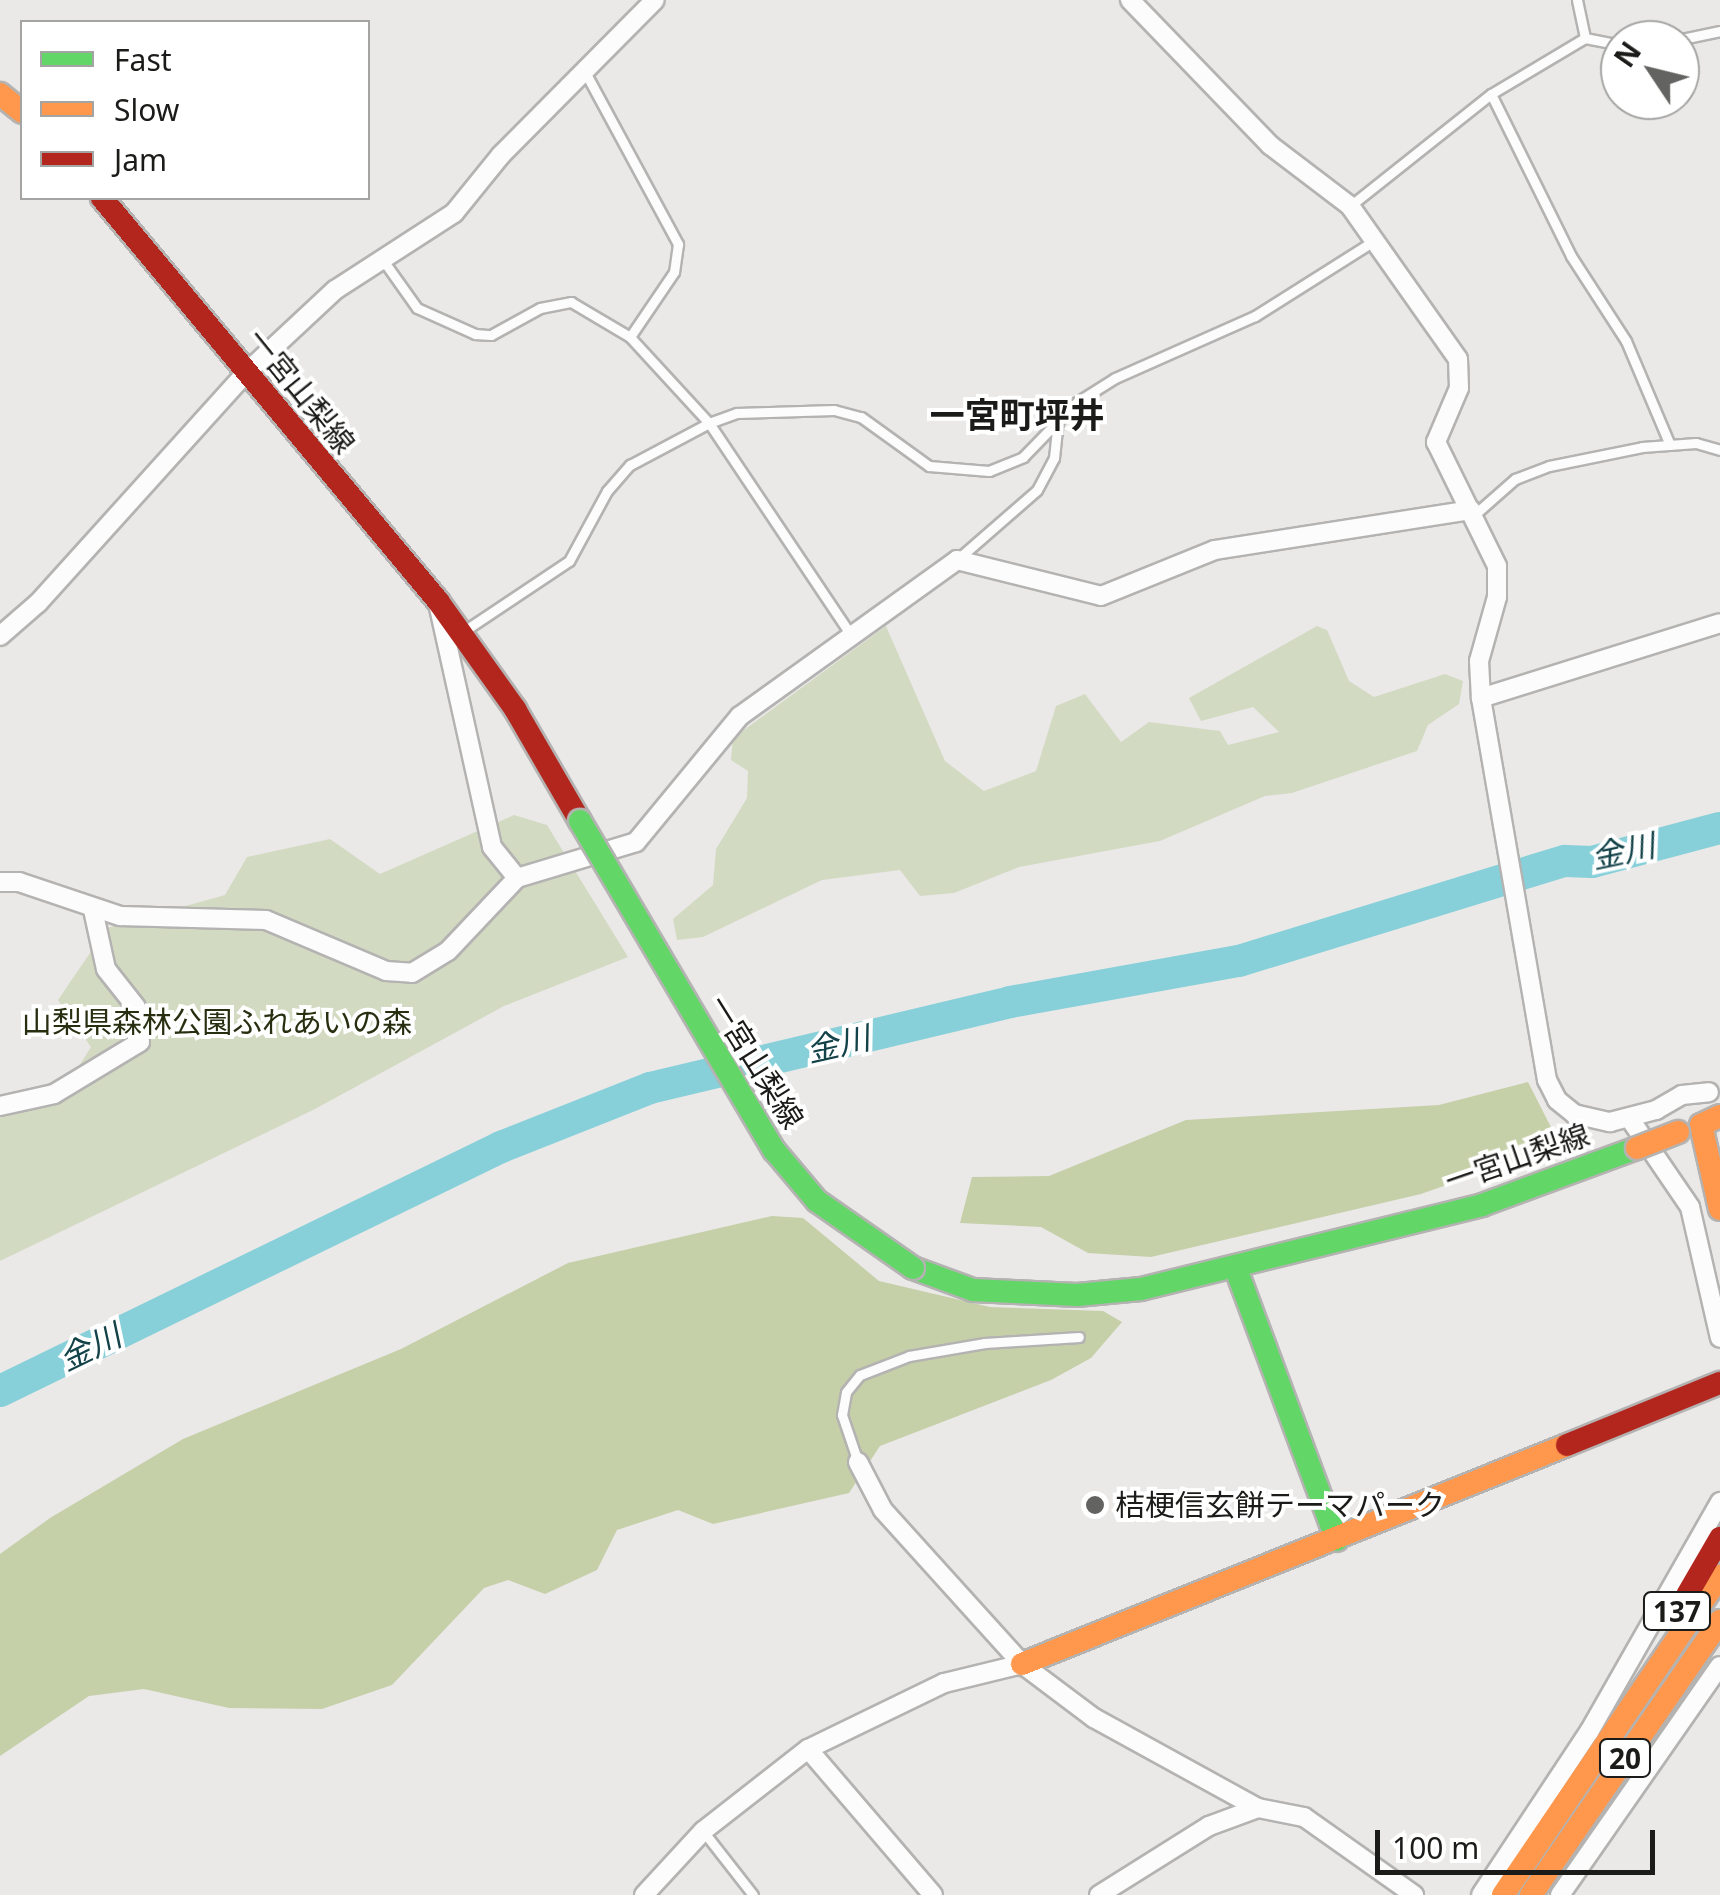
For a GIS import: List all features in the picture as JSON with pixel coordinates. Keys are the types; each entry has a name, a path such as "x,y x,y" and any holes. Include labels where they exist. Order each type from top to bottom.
{"main road":[{"path":"0,94 20,110"},
{"name":"一宮山梨線","path":"104,200 461,633 580,821 774,1150 817,1200 913,1268 972,1290 1078,1295 1236,1269 1482,1205 1700,1124"},
{"path":"1700,1124 1720,1210"},
{"path":"1236,1269 1337,1540"},
{"path":"1022,1664 1337,1540 1720,1382"},
{"name":"137","path":"1644,1687 1648,1660 1720,1538"},
{"name":"20","path":"1503,1895 1720,1576"},
{"name":"20","path":"1531,1895 1720,1621"}],"street":[{"path":"0,636 38,604 246,374 335,290 385,263 454,213 501,155 655,0"},
{"path":"1130,0 1270,144 1350,206 1458,359 1459,388 1436,442 1472,512 1499,581 1480,661 1482,708 1547,1080 1562,1108 1574,1114 1630,1119 1682,1094 1709,1092"},
{"path":"0,882 20,882 92,910 134,918 266,920 400,974 428,967 517,878 636,842 740,716 957,560 1101,596 1215,550 1472,512"},
{"path":"438,601 492,847 517,878"},
{"path":"1482,708 1720,623"},
{"path":"0,1106 54,1094 140,1042 136,1007 106,969 92,910"},
{"path":"1630,1119 1690,1206 1720,1338"},
{"path":"858,1462 883,1510 1022,1664 1094,1718 1258,1808 1304,1817 1414,1895"},
{"path":"1481,1895 1589,1732 1720,1502"},
{"path":"644,1895 703,1831 808,1748 944,1683 1022,1664"},
{"path":"1560,1895 1720,1666"},
{"path":"808,1748 933,1895"},
{"path":"1099,1895 1209,1826 1258,1808"}],"lane":[{"path":"1577,0 1585,38"},
{"path":"1350,206 1491,94 1585,38 1600,41"},
{"path":"585,71 678,244 674,272 630,337"},
{"path":"1491,94 1570,256 1626,342 1670,445"},
{"path":"461,633 569,561 607,491 630,465 708,422 736,413 834,410 861,417 928,466 988,471 1022,457 1058,421 1115,378 1255,316 1372,242"},
{"path":"385,263 417,308 475,334 491,336 540,308 572,302 630,337 708,422 850,634"},
{"path":"957,560 1036,490 1054,458 1058,421"},
{"path":"1472,512 1529,471 1670,445 1711,444 1720,450"},
{"path":"858,1462 842,1416 846,1392 860,1375 909,1356 985,1343 1079,1337"},
{"path":"703,1831 753,1895"}],"green space":[{"path":"886,626 945,761 984,791 1036,771 1056,706 1085,694 1121,742 1149,722 1220,731 1228,745 1279,732 1253,707 1201,721 1189,698 1317,626 1327,630 1349,681 1374,697 1445,674 1463,681 1459,704 1428,725 1417,751 1292,793 1265,796 1160,841 1019,867 954,893 920,896 900,870 822,880 703,937 677,940 673,919 713,885 716,849 747,798 748,771 731,760 733,738"},
{"name":"山梨県森林公園ふれあいの森","path":"514,815 547,825 628,957 504,1006 315,1109 0,1261 0,1096 72,1077 91,1047 58,1000 107,928 225,895 247,857 330,839 380,874"},
{"path":"1528,1082 1560,1145 1421,1194 1151,1257 1088,1253 1041,1227 960,1223 972,1177 1049,1176 1186,1120 1439,1105"},
{"path":"772,1216 803,1218 879,1281 990,1307 1103,1311 1122,1322 1091,1358 1051,1380 880,1446 849,1493 713,1524 678,1510 617,1530 597,1570 545,1594 508,1580 484,1588 392,1685 322,1709 229,1708 144,1689 89,1696 0,1756 0,1554 50,1518 183,1439 401,1349 568,1263"}],"waterway":[{"name":"金川","path":"0,1391 501,1147 650,1088 1010,1002 1239,961 1565,861 1592,862 1720,828"}],"traffic: fast":[{"path":"580,821 774,1150 817,1201 913,1268"},
{"path":"913,1268 973,1290 1077,1295 1141,1289 1482,1205 1637,1148"},
{"path":"1236,1269 1337,1540"}],"traffic: slow":[{"path":"0,94 20,110"},
{"path":"1720,1116 1701,1125 1720,1209"},
{"path":"1637,1148 1678,1132"},
{"path":"1022,1664 1567,1445"},
{"path":"1503,1895 1720,1576"},
{"path":"1531,1895 1720,1621"}],"traffic: jam":[{"path":"104,200 438,601 515,709 580,821"},
{"path":"1567,1445 1720,1383"},
{"path":"1687,1595 1720,1538"}],"place":[{"name":"桔梗信玄餅テーマパーク","path":"1095,1505"}],"district":[{"name":"一宮町坪井","path":"1017,415"}]}
